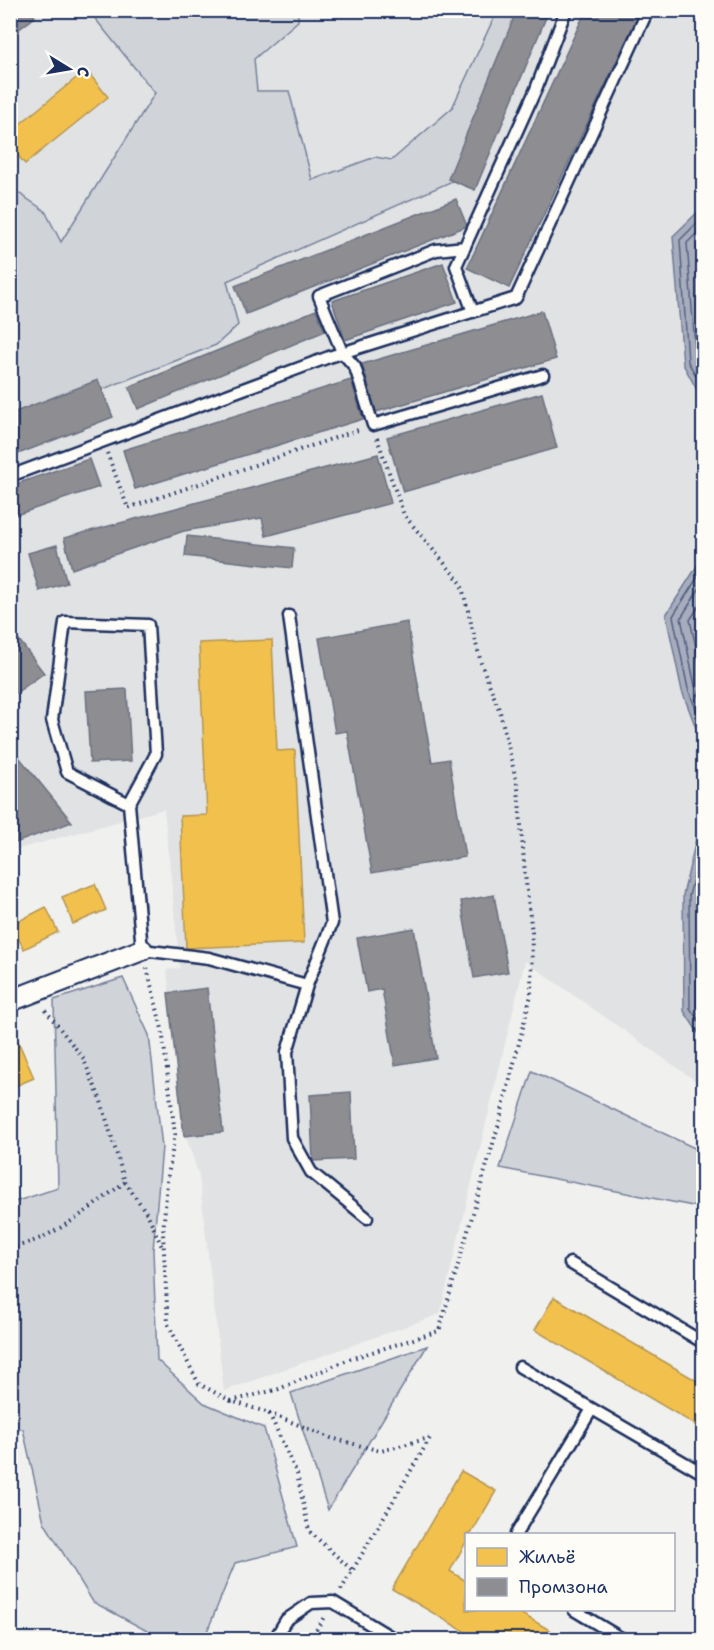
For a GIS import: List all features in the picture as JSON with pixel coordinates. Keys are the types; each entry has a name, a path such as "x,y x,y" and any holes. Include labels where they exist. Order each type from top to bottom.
{"street":[{"path":"10,1001 142,950"}],"lane":[{"path":"473,312 456,266 536,88 566,10"},
{"path":"10,476 342,352 516,298 648,10"},
{"path":"465,247 436,250 319,296 342,352 355,367 373,425 543,375"},
{"path":"289,616 332,923 286,1052 292,1138 311,1172 367,1218"},
{"path":"129,804 67,772 52,720 65,622 148,625 156,754 129,804 142,950 210,958 308,986"},
{"path":"570,1263 704,1343"},
{"path":"520,1367 704,1474"},
{"path":"517,1533 592,1409"},
{"path":"274,1640 285,1620 311,1603 333,1602 396,1640"},
{"path":"576,1611 624,1640"}],"path":[{"path":"103,441 128,508 373,425 404,515 461,583 481,663 501,712 518,788 532,933 531,995 499,1123 440,1331 350,1359 279,1389 231,1401"},
{"path":"142,950 162,1029 175,1134 167,1182 163,1234 168,1324 199,1384 231,1401 269,1413 330,1438 381,1451 430,1438 310,1640"},
{"path":"32,992 83,1058 101,1101 125,1182 148,1215 164,1250"},
{"path":"10,1248 30,1244 73,1220 125,1182"},
{"path":"269,1413 297,1474 309,1531 353,1571"}],"shaded area":[{"path":"10,11 703,11 703,1086 525,961 440,1314 224,1391 199,1176 184,1130 167,970 180,968 164,809 11,851"},
{"path":"89,11 298,11 298,21 254,59 257,91 289,91 312,180 375,157 392,160 452,108 497,11 535,11 466,175 227,281 238,325 216,345 11,425 11,188 45,211 61,242 155,93"},
{"path":"123,978 149,1035 162,1147 153,1250 157,1360 204,1403 264,1428 297,1547 235,1563 204,1639 162,1639 93,1602 44,1522 23,1429 11,1429 11,1203 58,1188 54,1000"},
{"path":"532,1071 703,1152 703,1208 500,1168"},
{"path":"427,1346 328,1510 291,1393"}],"water":[{"path":"703,207 703,401 683,364 673,236"},
{"path":"703,533 704,746 682,691 666,615 701,560"},
{"path":"703,810 703,1040 684,1011 683,895"}],"building: Жильё":[{"path":"86,70 108,97 25,164 10,146 10,132"},
{"path":"272,640 277,751 295,750 304,943 186,948 180,816 207,815 199,643"},
{"path":"95,884 106,910 73,924 62,897"},
{"path":"46,907 58,932 24,949 11,925"},
{"path":"18,1041 34,1078 10,1088 10,1044"},
{"path":"554,1297 704,1385 704,1430 535,1330"},
{"path":"461,1471 496,1491 472,1533 465,1533 465,1544 450,1571 465,1580 465,1611 517,1611 567,1640 479,1640 392,1589"},
{"path":"10,1570 13,1570 13,1598 10,1598"},
{"path":"704,1620 704,1640 692,1640"}],"building: Промзона":[{"path":"10,10 30,10 35,17 10,36"},
{"path":"517,10 549,10 475,190 448,179"},
{"path":"586,10 641,10 509,288 467,268"},
{"path":"456,199 467,226 246,314 235,286"},
{"path":"443,263 457,302 345,340 332,301"},
{"path":"316,310 325,331 138,409 129,387"},
{"path":"542,311 556,359 376,412 362,364"},
{"path":"98,380 113,417 18,454 10,434 10,414"},
{"path":"351,380 363,419 135,489 123,450"},
{"path":"542,393 557,448 403,492 387,437"},
{"path":"378,454 391,503 266,536 262,518 184,531 72,569 64,538"},
{"path":"89,459 99,487 10,517 10,486"},
{"path":"187,536 294,548 292,568 185,556"},
{"path":"57,545 67,583 39,591 28,553"},
{"path":"407,622 432,762 449,759 465,857 372,873 347,731 335,733 319,638"},
{"path":"10,628 44,673 10,697"},
{"path":"127,689 131,761 90,763 86,691"},
{"path":"10,746 72,822 10,845"},
{"path":"494,895 508,972 474,978 461,901"},
{"path":"414,928 436,1058 395,1065 382,989 367,992 357,938"},
{"path":"207,988 223,1132 184,1136 168,993"},
{"path":"351,1092 354,1159 313,1161 310,1095"}]}
